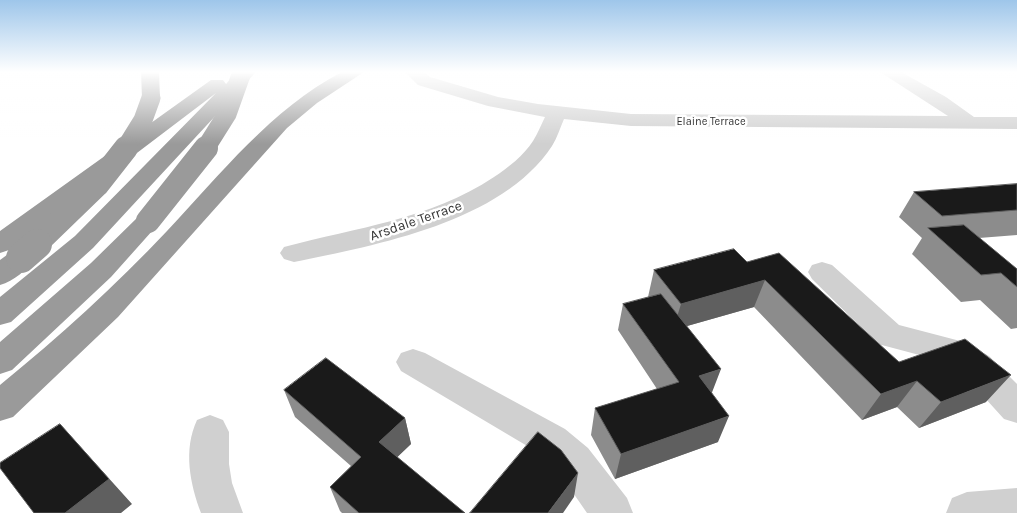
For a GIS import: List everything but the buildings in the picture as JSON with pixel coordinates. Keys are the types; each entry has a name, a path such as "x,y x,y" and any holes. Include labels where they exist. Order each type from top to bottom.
{"highway":[{"path":"11,251 77,205 120,155 141,124 151,96"},
{"path":"0,275 11,251 145,139 201,96"},
{"path":"0,314 89,236 223,96"},
{"path":"0,361 101,270 148,221 207,146 228,110 233,96"},
{"path":"0,406 50,365 101,317 164,252 276,127 315,96"}],"street":[{"name":"Elaine Terrace","path":"472,96 495,102 556,112 622,119 680,122 1017,123"},
{"path":"929,96 970,123"},
{"name":"Arsdale Terrace","path":"294,253 374,237 407,227 438,216 489,191 509,178 539,150 551,131 556,112"},
{"path":"822,272 889,335 952,351 977,366 1017,408"},
{"path":"413,362 552,441 574,461 612,513"},
{"path":"210,432 207,460 214,494 222,513"},
{"path":"967,513 1017,508"}]}
